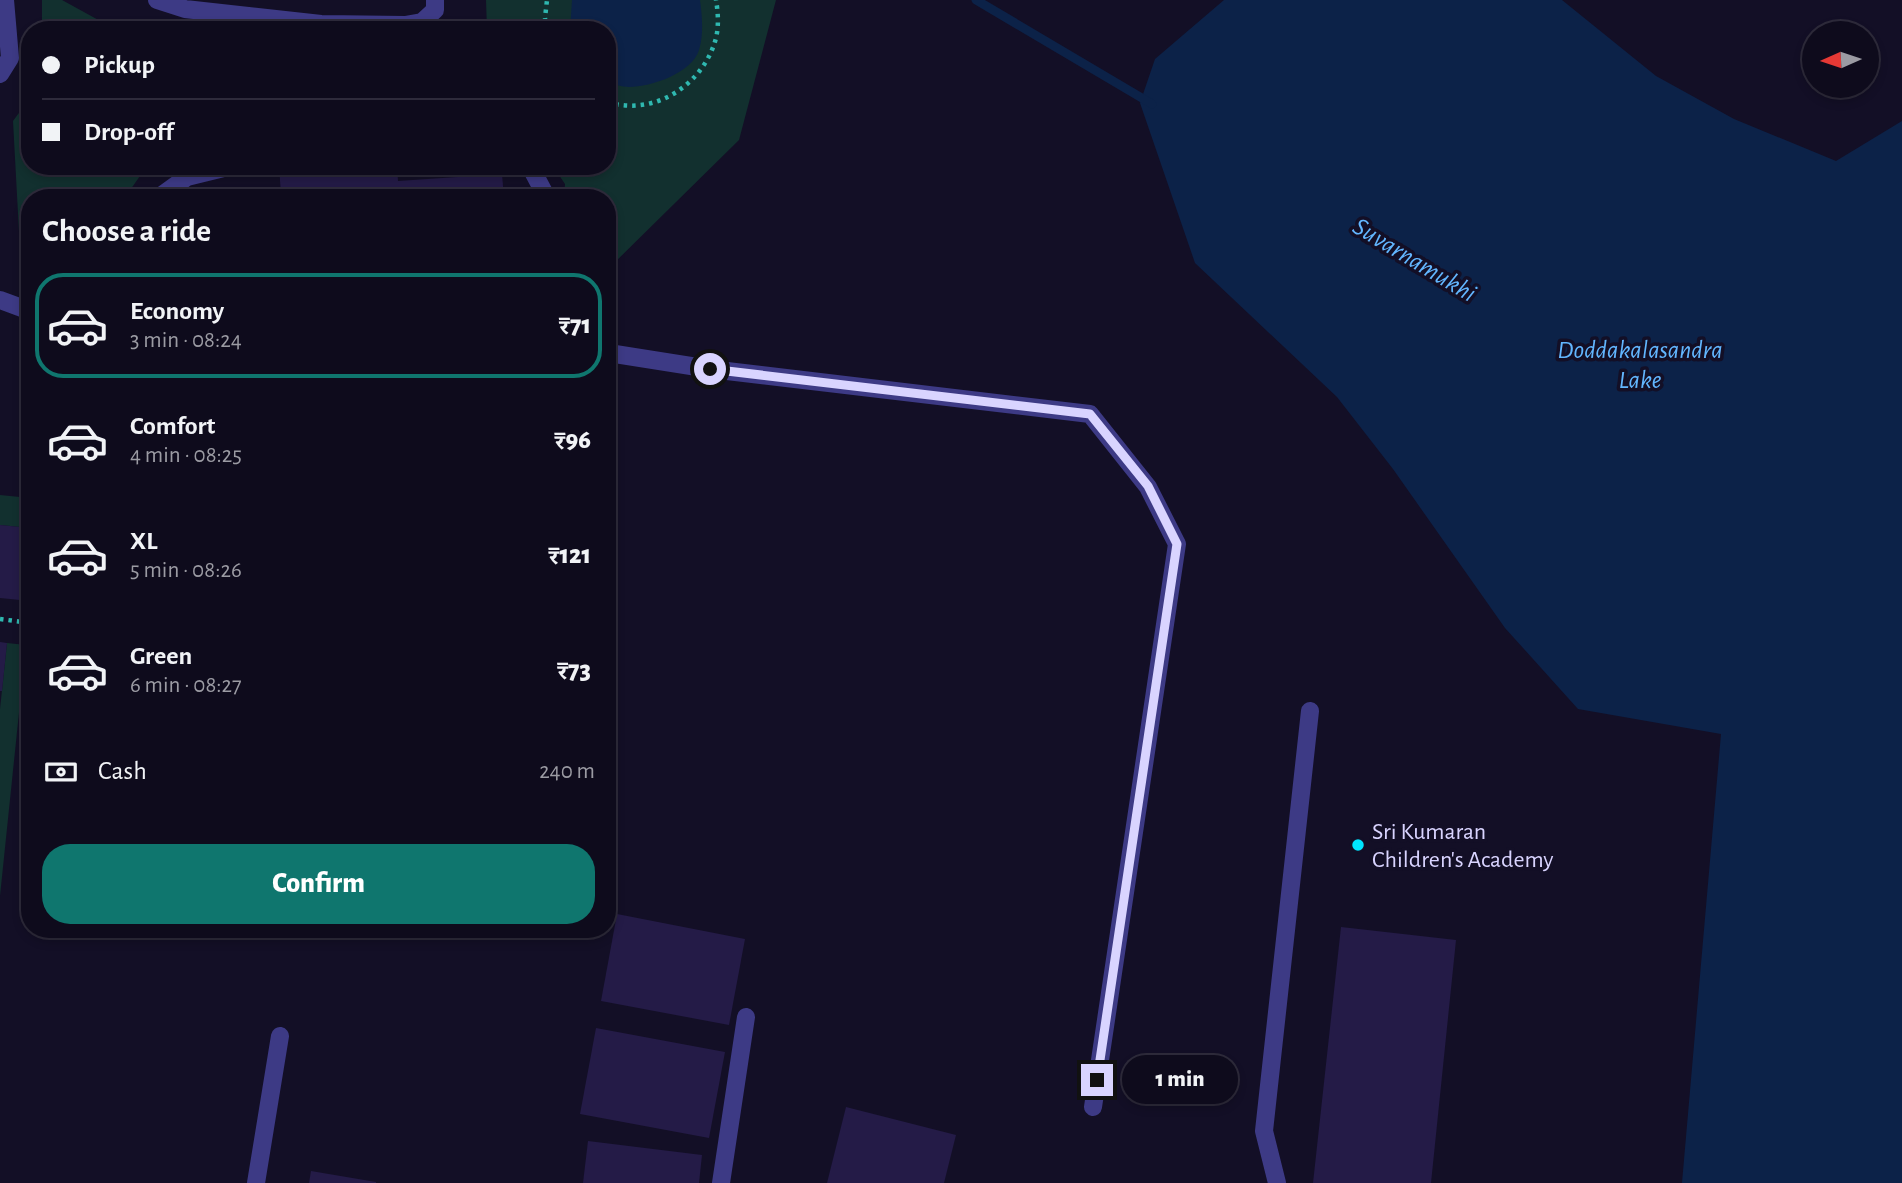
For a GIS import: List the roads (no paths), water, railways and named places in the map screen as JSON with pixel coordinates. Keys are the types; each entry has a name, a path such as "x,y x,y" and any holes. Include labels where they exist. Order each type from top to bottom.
{"street":[{"path":"0,74 10,58 5,0"},
{"path":"157,0 185,9 244,21"},
{"path":"423,21 435,10 435,0"},
{"path":"170,189 187,177 195,175"},
{"path":"0,300 21,308"},
{"path":"616,354 710,369 1090,414 1148,486 1177,544 1093,1107"},
{"path":"1277,1183 1264,1131 1310,711"},
{"path":"720,1183 746,1017"},
{"path":"256,1183 280,1036"}],"water":[{"path":"572,0 700,0 701,44 695,58 680,72 648,84 621,86 616,85 616,21 571,21"},
{"name":"Doddakalasandra Lake","path":"1224,0 1562,0 1656,76 1734,119 1836,161 1902,121 1902,1183 1682,1183 1721,734 1578,709 1505,628 1393,469 1337,397 1195,263 1140,103 1155,59"}],"waterway":[{"name":"Suvarnamukhi","path":"976,0 1152,104"}],"place":[{"name":"Sri Kumaran Children's Academy","path":"1358,845"}]}
